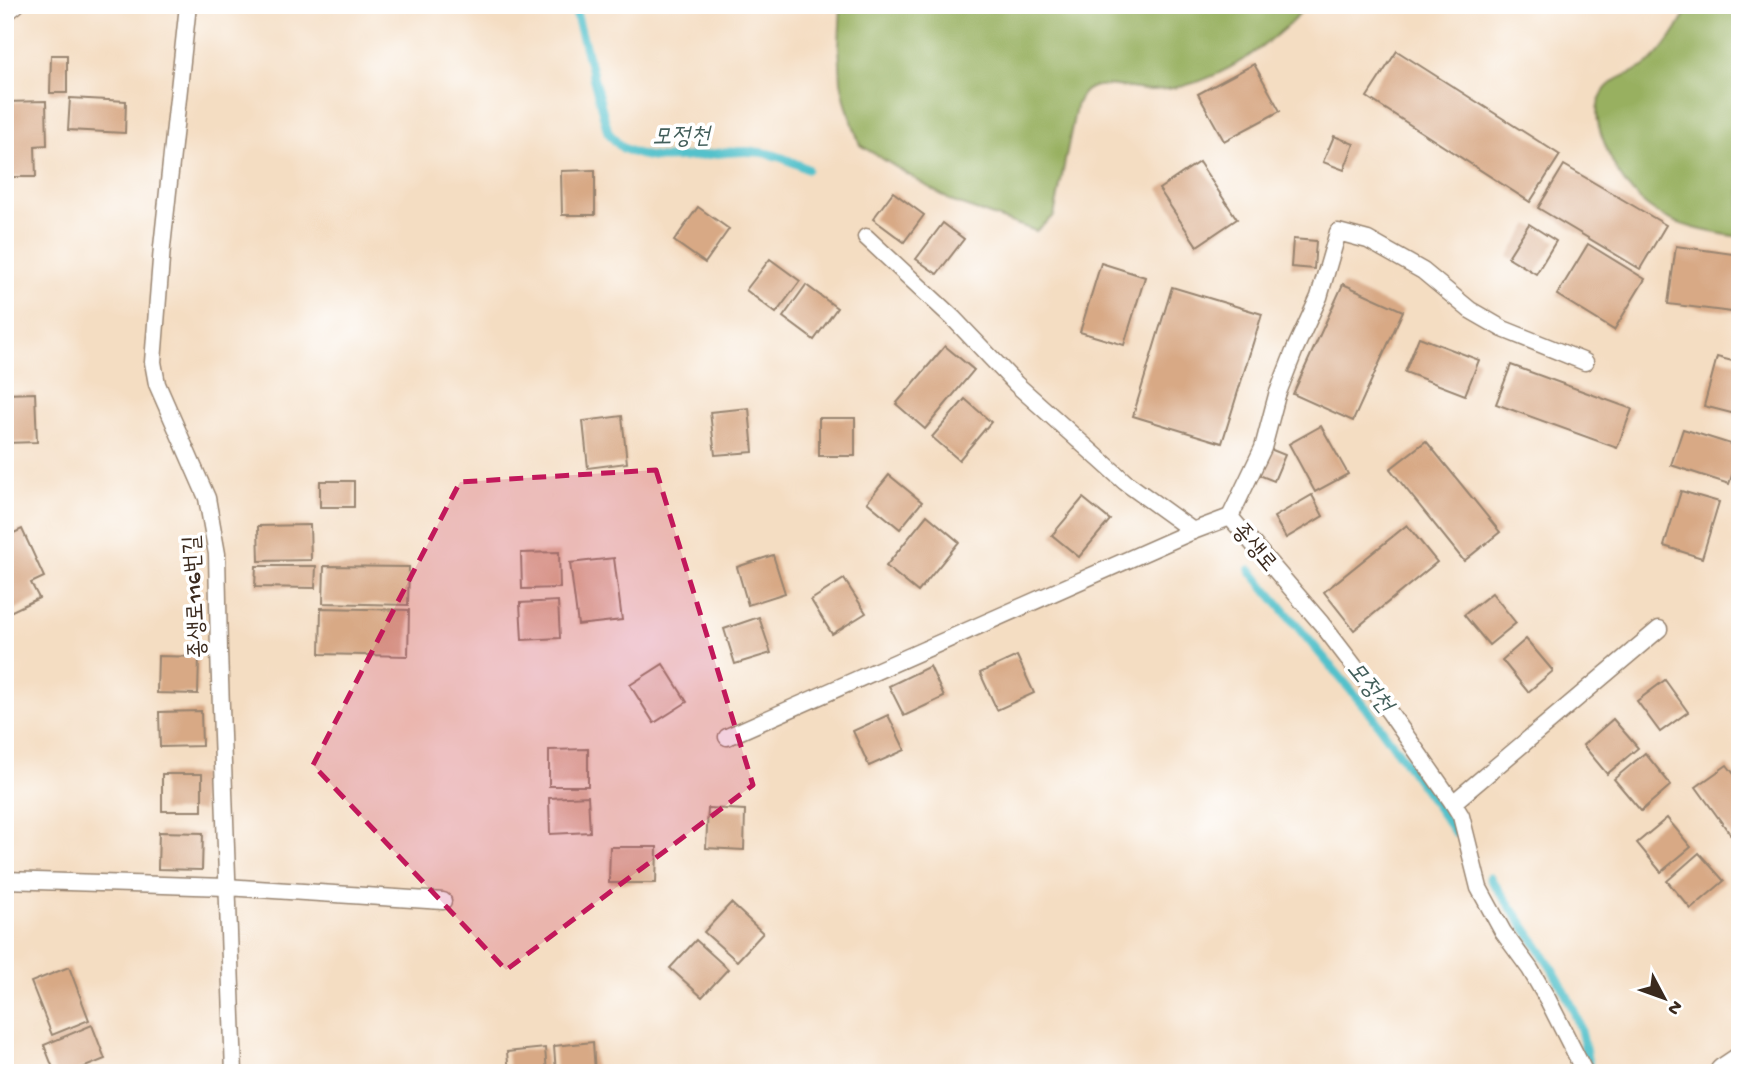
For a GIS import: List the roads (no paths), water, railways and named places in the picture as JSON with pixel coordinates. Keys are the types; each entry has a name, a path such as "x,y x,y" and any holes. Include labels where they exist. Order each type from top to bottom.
{"street":[{"path":"1725,1073 1740,1063"}],"lane":[{"path":"5,14 16,5"},
{"name":"종생로116번길","path":"188,5 162,247 153,362 157,384 207,498 217,554 234,1073"},
{"name":"종생로","path":"1585,362 1503,329 1471,310 1423,271 1368,240 1338,232 1319,297 1277,395 1263,448 1230,517 1329,633 1390,713 1453,803 1461,816 1479,888 1503,932 1548,1000 1585,1073"},
{"path":"866,237 953,318 1016,384 1125,482 1193,531"},
{"path":"727,737 1230,517"},
{"path":"1453,803 1659,629"},
{"path":"5,880 226,887 443,901"}],"waterway":[{"name":"모정천","path":"574,5 608,132 623,148 638,154 671,158 740,152 763,153 807,169"},
{"name":"모정천","path":"1250,570 1371,714 1455,832"},
{"name":"모정천","path":"1490,878 1541,951 1564,991 1581,1030 1589,1067"}]}
